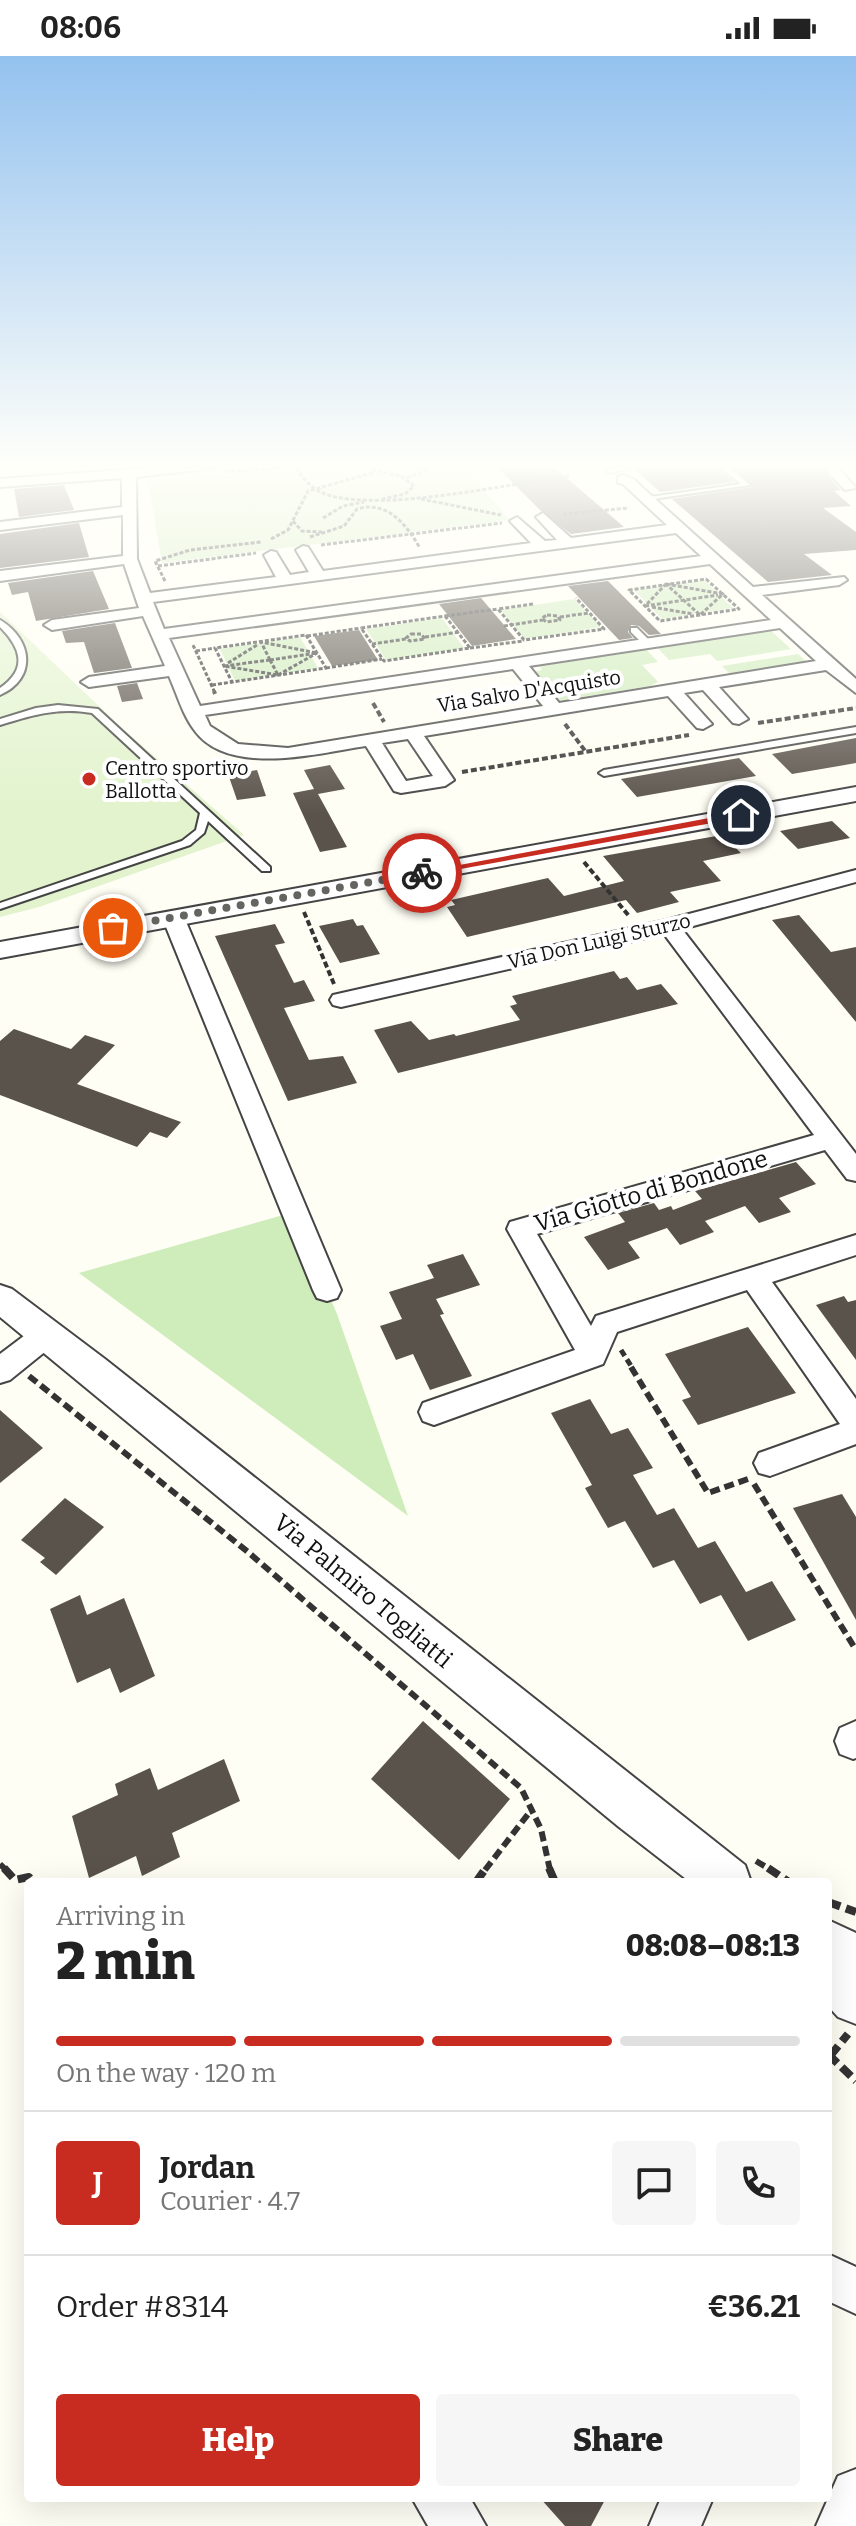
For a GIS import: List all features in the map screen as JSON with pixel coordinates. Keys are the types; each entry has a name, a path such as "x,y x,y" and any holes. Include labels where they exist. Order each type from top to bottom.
{"street":[{"path":"138,583 193,712 783,623"},
{"path":"52,625 267,583"},
{"path":"158,635 536,583"},
{"path":"740,583 856,688"},
{"path":"748,591 812,583"},
{"path":"517,663 555,709"},
{"name":"Via Salvo D'Acquisto","path":"193,712 215,741 236,751 288,753 829,664"},
{"path":"89,682 174,670"},
{"path":"707,684 745,722"},
{"path":"672,690 698,729"},
{"path":"371,740 401,787 445,780 413,733"},
{"path":"0,950 856,794"},
{"name":"Via Don Luigi Sturzo","path":"341,1000 669,926 856,876"},
{"path":"173,917 327,1290"},
{"path":"669,926 856,1172"},
{"name":"Via Giotto di Bondone","path":"593,1356 520,1229 831,1139"},
{"path":"434,1412 593,1356 606,1324 752,1275 856,1245"},
{"path":"752,1275 856,1423"},
{"name":"Via Palmiro Togliatti","path":"0,1298 122,1391 503,1708 723,1878"},
{"path":"6,1366 47,1334"},
{"path":"770,1463 856,1431"},
{"path":"832,1946 856,1960"},
{"path":"832,1976 856,1999"},
{"path":"832,2279 856,2291"},
{"path":"841,2526 856,2494"},
{"path":"440,2502 461,2526"},
{"path":"674,2526 686,2502"}],"lane":[{"path":"0,622 19,639 24,655 20,672 0,692"},
{"path":"634,630 647,643"},
{"path":"0,722 46,707 65,705 95,711 266,869"},
{"path":"604,773 856,730"},
{"path":"0,906 186,843 201,831 205,811"}],"path":[{"path":"672,583 629,590 660,621 739,609 711,583"},
{"path":"666,584 723,594"},
{"path":"666,584 700,615"},
{"path":"645,606 666,584"},
{"path":"645,606 748,591"},
{"path":"700,615 723,594"},
{"path":"212,685 604,629 576,598 563,600"},
{"path":"196,651 537,603"},
{"path":"645,606 700,615"},
{"path":"498,609 524,640"},
{"path":"543,620 547,615 560,617 590,613"},
{"path":"445,616 470,648"},
{"path":"555,622 560,617"},
{"path":"504,626 543,620 555,622 565,634"},
{"path":"404,622 413,634 425,637 459,632"},
{"path":"361,628 382,659"},
{"path":"406,639 413,634"},
{"path":"306,636 326,668"},
{"path":"419,642 425,637"},
{"path":"372,644 406,639 419,642 428,654"},
{"path":"261,642 278,675"},
{"path":"224,666 261,642 317,653"},
{"path":"215,648 232,682"},
{"path":"224,666 317,653"},
{"path":"224,666 278,675 317,653"},
{"path":"370,685 365,690 393,736"},
{"path":"745,722 856,708"},
{"path":"555,709 586,752"},
{"path":"441,775 586,752 698,729"},
{"path":"576,853 642,932"},
{"path":"302,906 341,1000"},
{"path":"606,1324 708,1493 751,1478 856,1650"},
{"path":"6,1366 260,1562 521,1788 541,1829 545,1861 553,1878"},
{"path":"479,1878 532,1809"},
{"path":"0,1864 15,1880 24,1878"},
{"path":"832,1903 856,1912"},
{"path":"832,2052 856,2024"},
{"path":"832,2058 856,2081"}],"green space":[{"path":"707,583 733,608 662,619 634,590"},
{"path":"574,599 601,627 525,639 501,610"},
{"name":"Centro sportivo Ballotta","path":"0,612 122,728 244,835 39,907 0,917"},
{"path":"442,618 464,648 386,660 366,629"},
{"path":"768,628 791,649 717,661 710,654 669,660 655,645"},
{"path":"300,637 318,668 235,681 220,649"},
{"path":"644,647 658,662 642,665 658,682 650,686 557,701 533,672 542,670 538,664"},
{"path":"798,654 808,663 731,675 722,666"},
{"path":"294,1212 337,1314 408,1516 79,1273"}],"building":[{"path":"8,583 98,583 109,609 36,621 28,592 12,595"},
{"path":"610,583 661,634 649,635 639,626 631,625 628,632 633,638 619,640 568,586"},
{"path":"481,598 516,639 472,646 439,604"},
{"path":"115,623 132,668 94,673 84,642 66,643 62,631"},
{"path":"359,630 378,660 332,666 314,636"},
{"path":"137,683 143,699 122,702 117,686"},
{"path":"856,738 856,763 792,774 772,754"},
{"path":"739,758 756,776 637,797 621,779"},
{"path":"330,765 345,789 318,794 347,847 320,852 293,793 314,789 304,770"},
{"path":"257,770 266,796 237,800 228,774"},
{"path":"832,821 850,838 798,849 780,831"},
{"path":"722,835 741,853 703,861 721,881 670,892 679,902 637,913 626,900 467,937 447,907 455,905 451,900 548,878 564,896 624,881 603,856"},
{"path":"799,915 831,952 856,947 856,1022 772,920"},
{"path":"353,919 357,926 363,925 380,954 340,963 319,926"},
{"path":"275,924 285,943 275,945 294,983 304,980 315,1001 284,1008 309,1060 343,1056 357,1083 288,1101 215,936"},
{"path":"614,971 620,979 627,977 637,990 661,984 678,1004 398,1073 374,1030 411,1021 429,1040 456,1036 520,1020 510,1006 517,1004 512,996"},
{"path":"14,1029 71,1049 85,1035 115,1045 77,1084 181,1122 167,1138 150,1132 137,1147 0,1095 0,1041"},
{"path":"796,1162 816,1184 779,1198 791,1212 759,1223 745,1206 705,1221 714,1232 680,1245 667,1228 628,1242 640,1258 608,1270 584,1237 625,1222 618,1213 654,1203 659,1210 671,1206 673,1210 702,1199 695,1191"},
{"path":"463,1254 480,1285 436,1299 444,1314 440,1315 472,1376 430,1390 413,1354 396,1360 380,1326 402,1319 389,1292 434,1278 427,1265"},
{"path":"844,1296 848,1302 856,1300 856,1360 816,1305"},
{"path":"748,1327 796,1393 698,1425 682,1400 691,1397 665,1354"},
{"path":"590,1399 611,1434 628,1428 653,1468 633,1475 657,1515 674,1508 698,1548 715,1541 746,1592 772,1581 796,1620 748,1641 721,1595 700,1604 674,1560 653,1568 625,1521 608,1528 585,1488 592,1485 551,1413"},
{"path":"0,1410 43,1448 0,1483"},
{"path":"842,1494 856,1517 856,1620 793,1508"},
{"path":"65,1498 104,1527 56,1575 40,1562 45,1558 21,1540"},
{"path":"80,1595 87,1615 124,1598 155,1676 120,1693 110,1668 77,1683 50,1609"},
{"path":"423,1721 510,1799 459,1860 371,1779"},
{"path":"224,1759 240,1801 172,1833 180,1857 142,1876 136,1856 89,1878 72,1816 118,1795 115,1784 150,1768 158,1790"},
{"path":"544,2502 604,2502 591,2526 565,2526"}],"way so far":[{"path":"113,928 422,873"}],"place":[{"name":"Centro sportivo Ballotta","path":"89,779"}],"route":[{"path":"422,873 741,815"}]}
